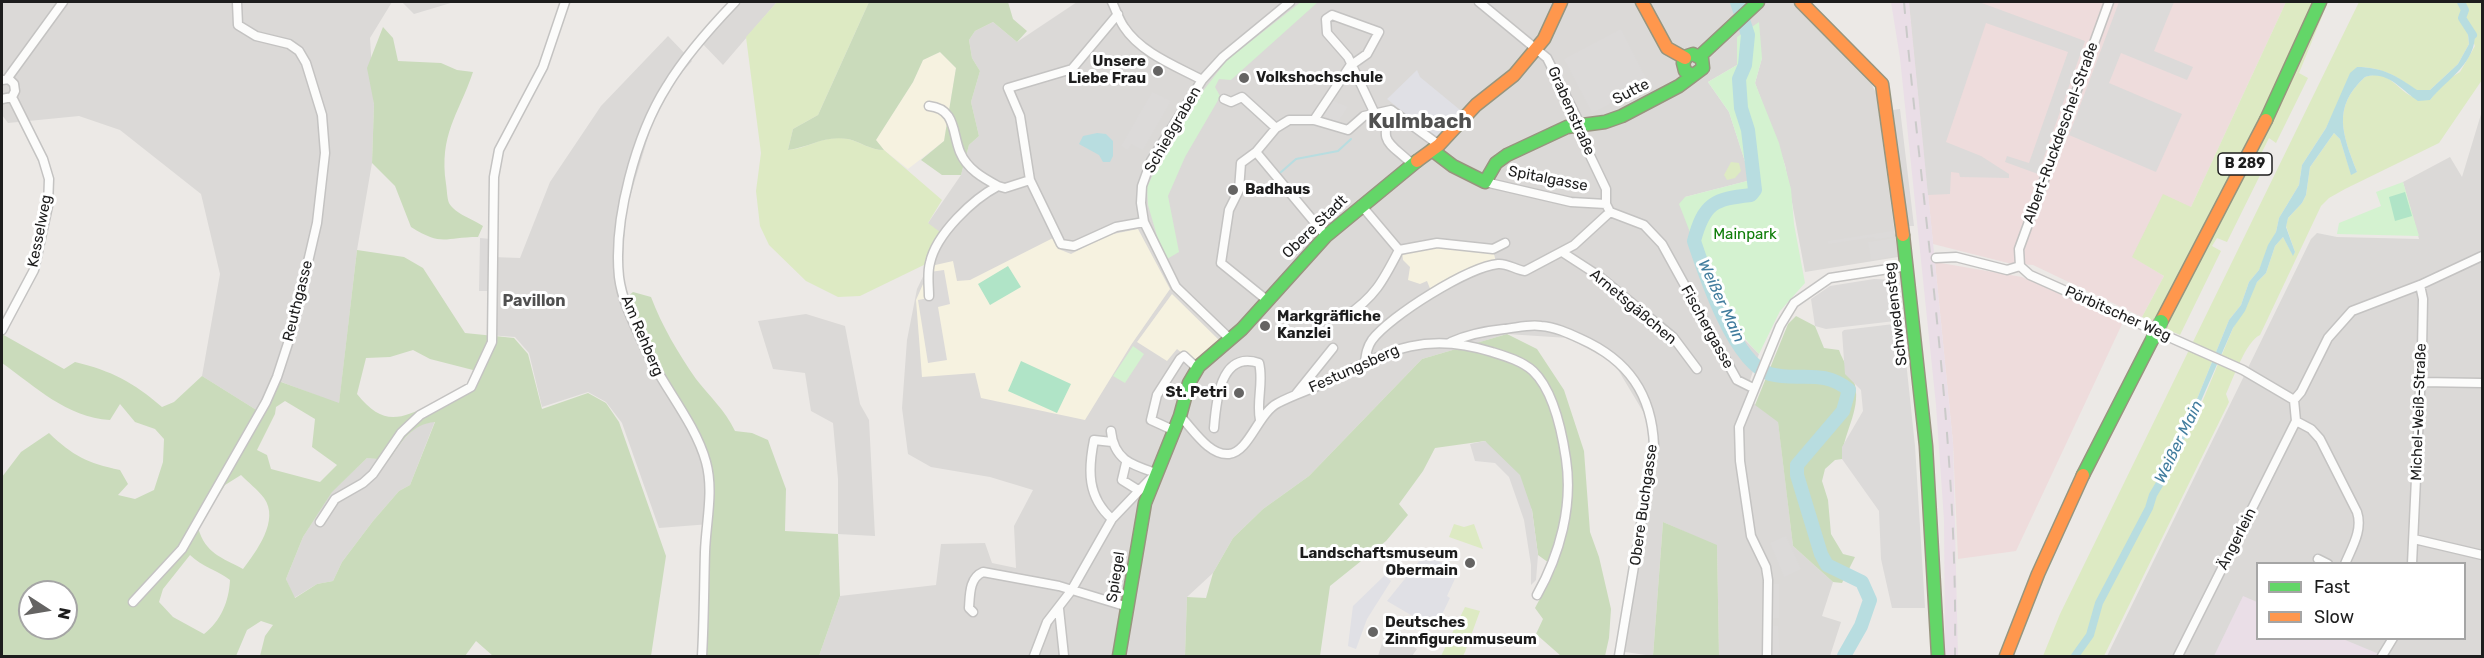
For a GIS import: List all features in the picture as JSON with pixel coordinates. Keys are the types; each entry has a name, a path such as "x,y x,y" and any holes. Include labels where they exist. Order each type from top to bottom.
{"main road":[{"name":"Obere Stadt","path":"1197,368 1268,301 1326,236 1412,164 1436,148 1476,105 1514,75 1538,49 1561,2"},
{"path":"1642,2 1667,48 1685,58"},
{"name":"Schwedensteg","path":"1801,2 1882,84 1886,99 1908,266 1930,482 1938,657"},
{"name":"B 289","path":"2006,657 2033,584 2072,496 2281,92 2320,2"},
{"path":"1700,56 1755,6"},
{"path":"1685,58 1694,54 1700,56"},
{"path":"1685,58 1683,69 1692,75 1699,73 1703,68 1700,56"},
{"name":"Sutte","path":"1580,125 1605,122 1622,116 1679,86 1692,75"},
{"name":"Spitalgasse","path":"1436,148 1453,166 1485,182 1496,163 1507,155 1567,127 1580,125"},
{"name":"Spiegel","path":"1119,657 1145,503 1175,431 1189,383 1197,368"}],"street":[{"name":"Kesselweg","path":"2,330 34,270 48,206 49,179 43,159 12,97 15,88 4,79 63,2"},
{"name":"Reuthgasse","path":"133,602 182,549 266,402 292,331 317,223 325,153 322,115 312,78 299,51 289,44 256,36 238,25 237,2"},
{"path":"320,522 335,499 363,483 373,474 401,433 420,415 471,387 488,351 492,342 494,177 499,150 543,67 565,2"},
{"name":"Am Rehberg","path":"702,657 710,496 706,461 679,407 661,380 634,323 619,280 617,250 619,222 627,187 654,110 680,67 735,2"},
{"path":"1112,2 1124,27 1143,46 1202,80"},
{"name":"Schießgraben","path":"1230,339 1176,287 1144,222 1141,203 1142,186 1151,161 1202,80 1223,57 1290,2"},
{"name":"Grabenstraße","path":"1479,2 1538,49 1552,67 1580,125 1584,143 1606,189 1608,208"},
{"name":"Albert-Ruckdeschel-Straße","path":"2020,266 2019,249 2109,2"},
{"path":"1118,14 1072,69 1008,88 1020,116 1030,180 1058,240 1064,246 1074,246 1116,227 1144,222"},
{"path":"1314,120 1350,66 1367,54 1379,32 1332,15 1326,19 1327,33 1348,57 1350,66 1375,114"},
{"path":"2,99 12,97"},
{"path":"1224,99 1231,102 1242,98 1276,128"},
{"path":"929,106 937,107 951,117 961,153 976,174 1005,188 1030,180"},
{"path":"1391,110 1436,148"},
{"path":"1268,301 1221,263 1229,210 1239,190 1240,163 1256,152 1276,128 1289,120 1314,120 1348,130 1364,116 1391,110"},
{"path":"1391,110 1383,131 1385,138 1412,164"},
{"path":"1256,152 1326,236"},
{"name":"Spitalgasse","path":"1485,182 1608,208"},
{"path":"929,296 930,262 944,235 979,196 998,186"},
{"path":"1361,205 1399,250"},
{"path":"1365,362 1370,342 1406,309 1469,274 1498,264 1525,271 1574,245 1608,208"},
{"name":"Fischergasse","path":"1608,208 1644,225 1662,244 1737,380 1755,384"},
{"path":"1399,250 1445,243 1494,249 1505,243"},
{"path":"1345,317 1364,304 1378,290 1399,250"},
{"name":"Arnetsgäßchen","path":"1562,252 1599,276 1673,337 1697,369"},
{"path":"2346,562 2359,530 2360,521 2320,440 2311,429 2296,421 2294,400 2301,392 2328,338 2352,311 2420,285 2482,256"},
{"path":"1936,258 1956,257 2007,270 2020,266"},
{"path":"1767,657 1768,579 1751,536 1740,460 1738,427 1784,316 1804,294 1843,274 1908,266"},
{"name":"Pörbitscher Weg","path":"2020,266 2030,275 2243,370 2294,400"},
{"name":"Michel-Weiß-Straße","path":"2412,562 2421,382 2423,299 2420,285"},
{"name":"Obere Buchgasse","path":"1450,343 1478,331 1539,325 1552,328 1581,339 1611,356 1628,370 1641,392 1653,425 1654,446 1619,657"},
{"name":"Festungsberg","path":"1180,416 1208,446 1220,454 1235,453 1260,420 1277,403 1365,362 1416,343 1466,344 1513,359 1533,370 1544,386 1563,438 1569,482 1562,535 1550,573 1537,595"},
{"name":"Festungsberg","path":"1294,397 1333,348"},
{"path":"1175,431 1151,420 1152,409 1180,359 1184,356 1197,368"},
{"path":"1214,428 1216,405 1224,375 1234,365 1246,362 1259,363 1261,370 1260,420"},
{"path":"2421,382 2482,383"},
{"name":"Ängerlein","path":"2178,657 2296,421"},
{"path":"1034,657 1047,622 1071,591 1112,519 1156,473 1126,463 1112,442 1111,431"},
{"path":"1112,442 1094,440 1089,480 1102,510 1112,519"},
{"path":"1126,463 1122,480 1137,491 1145,503"},
{"path":"2414,539 2482,555"},
{"path":"2318,559 2324,562"},
{"path":"973,612 969,608 972,584 974,578 983,572 1071,591 1128,607"},
{"path":"1059,609 1064,657"},
{"path":"2382,657 2391,640"}],"shaded area":[{"path":"2,2 392,2 370,38 374,104 372,163 357,250 339,404 271,378 269,393 258,411 202,376 220,274 201,194 120,130 79,116 8,123 2,115"},
{"path":"402,2 454,2 414,14"},
{"path":"733,2 777,2 723,65 699,40"},
{"path":"1077,2 1793,2 1869,79 1876,93 1898,257 1805,272 1785,165 1755,83 1762,58 1737,65 1708,82 1729,112 1751,180 1685,197 1738,333 1759,354 1750,380 1752,402 1778,421 1793,546 1833,582 1822,616 1841,622 1830,656 1719,656 1717,546 1663,522 1653,656 1625,652 1657,435 1614,363 1568,338 1507,334 1422,359 1309,476 1263,509 1233,538 1213,573 1187,597 1185,656 819,656 840,596 936,585 941,544 985,543 992,563 1016,568 1014,526 1033,490 990,477 931,467 908,454 902,408 907,340 917,289 930,262 928,223 961,175 969,145 979,136 971,102 980,71 972,58 969,40 975,31 993,22 1017,42"},
{"path":"1891,2 1909,2 1953,443 1958,656 1945,656 1944,520 1936,405 1900,58"},
{"path":"1909,2 2286,2 2191,207 2133,257 2164,276 2142,317 2033,265 2008,263 1933,244"},
{"path":"1909,2 1979,2 2085,41 2038,174 2005,162 2007,156 2029,163 2068,52 1986,23 1946,142 1981,156 2009,174 2009,178 1960,177 1959,173 1951,172 1950,194 1928,195"},
{"path":"2119,2 2174,2 2154,51 2193,67 2187,80 2121,53 2109,83 2182,114 2156,172 2069,135"},
{"path":"1621,29 1649,84 1592,113 1564,59"},
{"path":"668,36 692,61 674,82 652,124 626,210 622,278 631,308 709,457 710,524 659,528 622,423 606,402 588,392 542,407 529,353 515,337 488,335 492,257 520,258 550,182 601,106"},
{"path":"940,52 956,68 944,141 908,169 884,150 876,140 913,82 923,60"},
{"path":"1417,70 1420,77 1465,114 1439,141 1387,99"},
{"path":"1152,92 1171,101 1143,150 1131,144 1128,150 1121,146"},
{"path":"1329,99 1348,107 1338,122 1319,114"},
{"path":"1900,109 1914,226 1906,226 1893,110"},
{"path":"2482,111 2482,656 2107,656 2311,239 2317,233 2337,237 2419,239 2403,182 2450,157 2462,177"},
{"path":"1138,229 1170,289 1131,345 1085,420 981,398 975,373 922,377 916,300 931,266 953,261 957,281 970,280 1053,238 1061,250 1071,254 1108,235"},
{"path":"1892,231 1893,237 1875,239 1874,237 1828,244 1828,241"},
{"path":"480,238 491,239 490,291 479,291"},
{"path":"1894,238 1897,256 1871,260 1868,242"},
{"path":"1440,245 1493,250 1496,262 1431,291 1427,281 1420,284 1408,280 1410,267 1403,260 1402,251"},
{"path":"1935,262 2022,277 2123,322 2016,551 1958,559 1953,443"},
{"path":"944,270 950,304 938,307 947,360 928,363 918,300 934,297 930,272"},
{"path":"1874,279 1899,280 1904,320 1826,329 1815,326 1811,299 1830,286"},
{"path":"1172,294 1220,341 1196,365 1177,349 1167,361 1137,342"},
{"path":"806,314 845,326 860,404 869,420 875,536 838,534 838,479 833,423 811,411 805,373 773,369 758,321"},
{"path":"1902,323 1915,446 1925,608 1892,608 1881,559 1879,511 1842,459 1842,447 1863,411 1861,390 1845,374 1842,332"},
{"path":"435,421 410,485 399,491 373,521 342,562 333,581 317,584 294,598 286,579 303,537 332,491 367,458 389,459 418,425"},
{"path":"1485,441 1520,475 1532,510 1538,555 1536,580 1531,585 1531,565 1524,520 1509,477 1495,463 1475,461 1470,444"},
{"path":"1786,536 1801,569 1784,577 1770,543"},
{"path":"1424,555 1459,570 1447,596 1450,598 1435,629 1387,601"},
{"path":"1385,575 1391,581 1367,619 1356,649 1348,646 1353,606"},
{"path":"1771,584 1779,584 1779,618 1772,618"},
{"path":"2243,596 2256,602 2256,640 2345,640 2379,654 2377,656 2214,656"},
{"path":"1771,626 1778,626 1780,656 1773,656"},
{"path":"1386,631 1417,649 1412,656 1378,656"}],"green space":[{"path":"777,2 869,2 818,115 793,129 788,150 831,138 839,138 884,150 942,200 928,223 944,235 930,262 860,296 838,297 806,281 769,245 760,226 756,191 761,153 746,37"},
{"path":"869,2 1008,2 1013,19 1027,31 1017,42 993,22 975,31 969,40 972,58 980,71 971,102 979,136 969,145 961,175 942,175 921,160 944,141 956,68 940,52 923,60 913,82 876,140 884,150 839,138 788,150 793,129 818,115"},
{"path":"1301,2 1318,2 1231,80 1219,79 1215,87 1220,96 1185,157 1168,196 1179,252 1167,259 1148,205 1147,187 1171,138 1189,109 1227,60"},
{"path":"2286,2 2315,2 2274,95 2156,322 2142,317 2164,276 2132,257 2163,194 2191,207"},
{"path":"2325,2 2328,2 2299,73 2308,78 2276,143 2269,138 2262,152 2270,155 2227,242 2217,238 2212,246 2221,251 2180,335 2166,329 2170,321 2168,319"},
{"path":"2359,2 2482,2 2482,80 2439,143 2345,189 2329,198 2321,206 2260,335 2250,345 2240,361 2226,394 2229,402 2104,656 2043,656 2060,614","holes":["2467,25 2475,46 2460,72 2445,81 2430,100 2413,97 2391,80 2380,75 2365,77 2354,88 2347,100 2343,122 2344,134 2357,172 2351,174 2340,139 2334,133 2310,167 2306,195 2302,203 2288,218 2286,226 2295,252 2293,255 2283,237 2275,246 2266,273 2257,282 2233,328 2198,412 2191,420 2184,438 2178,436 2183,421 2193,409 2229,320 2241,305 2249,282 2259,270 2276,232 2279,218 2299,185 2302,165 2326,128 2357,67 2389,73 2417,91 2430,90 2458,64 2469,44"]},
{"name":"Mainpark","path":"1759,22 1762,58 1755,83 1779,143 1791,189 1794,224 1805,283 1780,311 1759,354 1732,321 1721,302 1679,204 1685,197 1751,180 1729,112 1708,82 1737,65 1737,37"},
{"path":"383,27 393,38 398,61 441,63 457,70 473,72 451,126 445,152 445,167 449,203 460,213 483,226 478,237 437,239 411,227 395,186 372,163 374,104 367,68"},
{"path":"1731,162 1739,163 1741,171 1735,178 1727,180 1724,175"},
{"path":"2403,182 2419,236 2337,234 2339,223 2381,206 2376,192"},
{"path":"2405,192 2412,216 2395,221 2389,197"},
{"path":"357,250 404,257 423,268 465,333 514,338 528,354 542,409 588,393 606,403 619,422 666,556 651,656 493,656 476,641 465,656 260,656 265,636 273,625 261,621 247,630 236,656 2,656 2,477 21,452 49,433 81,458 120,470 128,484 118,495 135,499 154,490 163,462 164,439 155,429 135,422 120,404 110,420 79,413 52,399 2,363 2,334 64,369 75,362 111,374 131,384 162,407 174,402 202,376 258,411 269,393 270,378 339,403","holes":["413,350 430,359 473,370 469,384 409,414 391,417 374,411 357,394 366,358 390,357","285,401 315,419 312,447 337,465 320,482 271,469 267,455 257,450 275,414 276,407","435,422 410,485 399,491 373,521 342,562 333,581 317,584 295,598 286,579 303,537 332,492 367,458 389,460 408,435 427,423","241,475 262,495 268,507 269,516 268,526 260,545 243,569 215,554 205,544 198,528 225,485","190,555 199,563 230,580 223,610 204,634 173,617 159,602 163,589"]},
{"path":"1008,266 1021,287 990,305 978,284"},
{"path":"633,292 651,297 665,329 683,359 735,431 752,433 768,440 786,489 785,531 838,534 840,596 819,656 702,656 706,461 661,380 626,298"},
{"path":"1796,316 1815,326 1824,348 1839,350 1855,385 1856,404 1842,459 1835,460 1825,469 1822,481 1828,500 1831,534 1843,554 1855,557 1842,583 1833,582 1793,546 1778,422 1755,405 1788,324"},
{"path":"1507,334 1537,349 1564,390 1584,451 1590,532 1599,557 1611,609 1605,656 1561,656 1536,634 1543,619 1535,608 1556,568 1538,555 1532,510 1485,441 1435,448 1423,471 1399,504 1408,515 1386,541 1330,586 1320,656 1185,656 1187,597 1206,598 1213,573 1233,538 1263,509 1309,476 1422,359"},
{"path":"1133,346 1144,354 1125,383 1113,376"},
{"path":"1021,361 1071,384 1057,413 1008,391"},
{"path":"1663,522 1717,545 1719,656 1653,656"},
{"path":"1454,524 1464,527 1474,524 1483,549 1449,537"},
{"path":"1465,607 1480,611 1465,652 1463,656 1441,656"}],"water":[{"path":"2467,24 2475,32 2471,53 2460,70 2430,100 2418,101 2394,82 2381,76 2365,77 2354,88 2347,100 2343,122 2344,134 2357,172 2351,175 2340,139 2334,133 2310,167 2306,195 2302,203 2288,218 2286,227 2295,252 2293,256 2283,237 2275,246 2266,273 2257,282 2245,311 2233,328 2183,442 2178,436 2183,421 2193,409 2229,320 2241,305 2249,282 2259,270 2268,245 2276,232 2279,218 2299,185 2302,165 2326,128 2350,73 2357,67 2374,69 2396,77 2417,90 2430,90 2458,64 2469,44"},
{"path":"1106,134 1113,141 1113,156 1110,162 1103,162 1099,155 1079,144 1083,136"}],"waterway":[{"name":"Weißer Main","path":"1737,2 1748,35 1745,65 1739,79 1741,108 1748,130 1755,190 1751,195 1719,201 1712,205 1702,218 1694,241 1713,295 1733,336 1744,353 1757,366 1770,374 1781,376 1829,379 1849,390 1843,411 1797,465 1797,475 1821,554 1827,565 1862,582 1870,600 1861,626 1844,656"},
{"name":"Weißer Main","path":"2461,2 2465,10 2462,18 2473,35"},
{"path":"1280,173 1296,159 1338,151 1351,139"},
{"name":"Weißer Main","path":"2075,656 2090,635 2099,603 2149,508 2184,430"}],"railway":[{"path":"1904,2 1945,410 1951,492 1955,656"}],"traffic: fast":[{"path":"1700,56 1758,2"},
{"path":"2266,120 2320,2"},
{"path":"1432,150 1453,166 1485,182 1496,163 1507,155 1567,127 1605,122 1622,116 1679,86 1703,68 1702,59 1693,54 1687,56 1683,63 1685,71 1692,75"},
{"path":"1119,656 1145,503 1180,416 1189,383 1199,366 1242,329 1326,236 1417,161"},
{"path":"1903,235 1926,446 1938,656"},
{"path":"2153,338 2161,322"},
{"path":"2083,475 2153,338"}],"traffic: slow":[{"path":"1417,161 1439,145 1476,105 1514,75 1544,39 1561,2"},
{"path":"1642,2 1667,48 1685,58"},
{"path":"1801,2 1882,84 1903,235"},
{"path":"2161,322 2266,120"},
{"path":"2006,656 2038,574 2083,475"}],"place":[{"name":"Unsere Liebe Frau","path":"1158,71"},
{"name":"Volkshochschule","path":"1244,78"},
{"name":"Badhaus","path":"1233,190"},
{"name":"Markgräfliche Kanzlei","path":"1265,326"},
{"name":"St. Petri","path":"1239,393"},
{"name":"Landschaftsmuseum Obermain","path":"1470,563"},
{"name":"Deutsches Zinnfigurenmuseum","path":"1373,632"}],"district":[{"name":"Kulmbach","path":"1420,122"},
{"name":"Pavillon","path":"534,301"}]}
